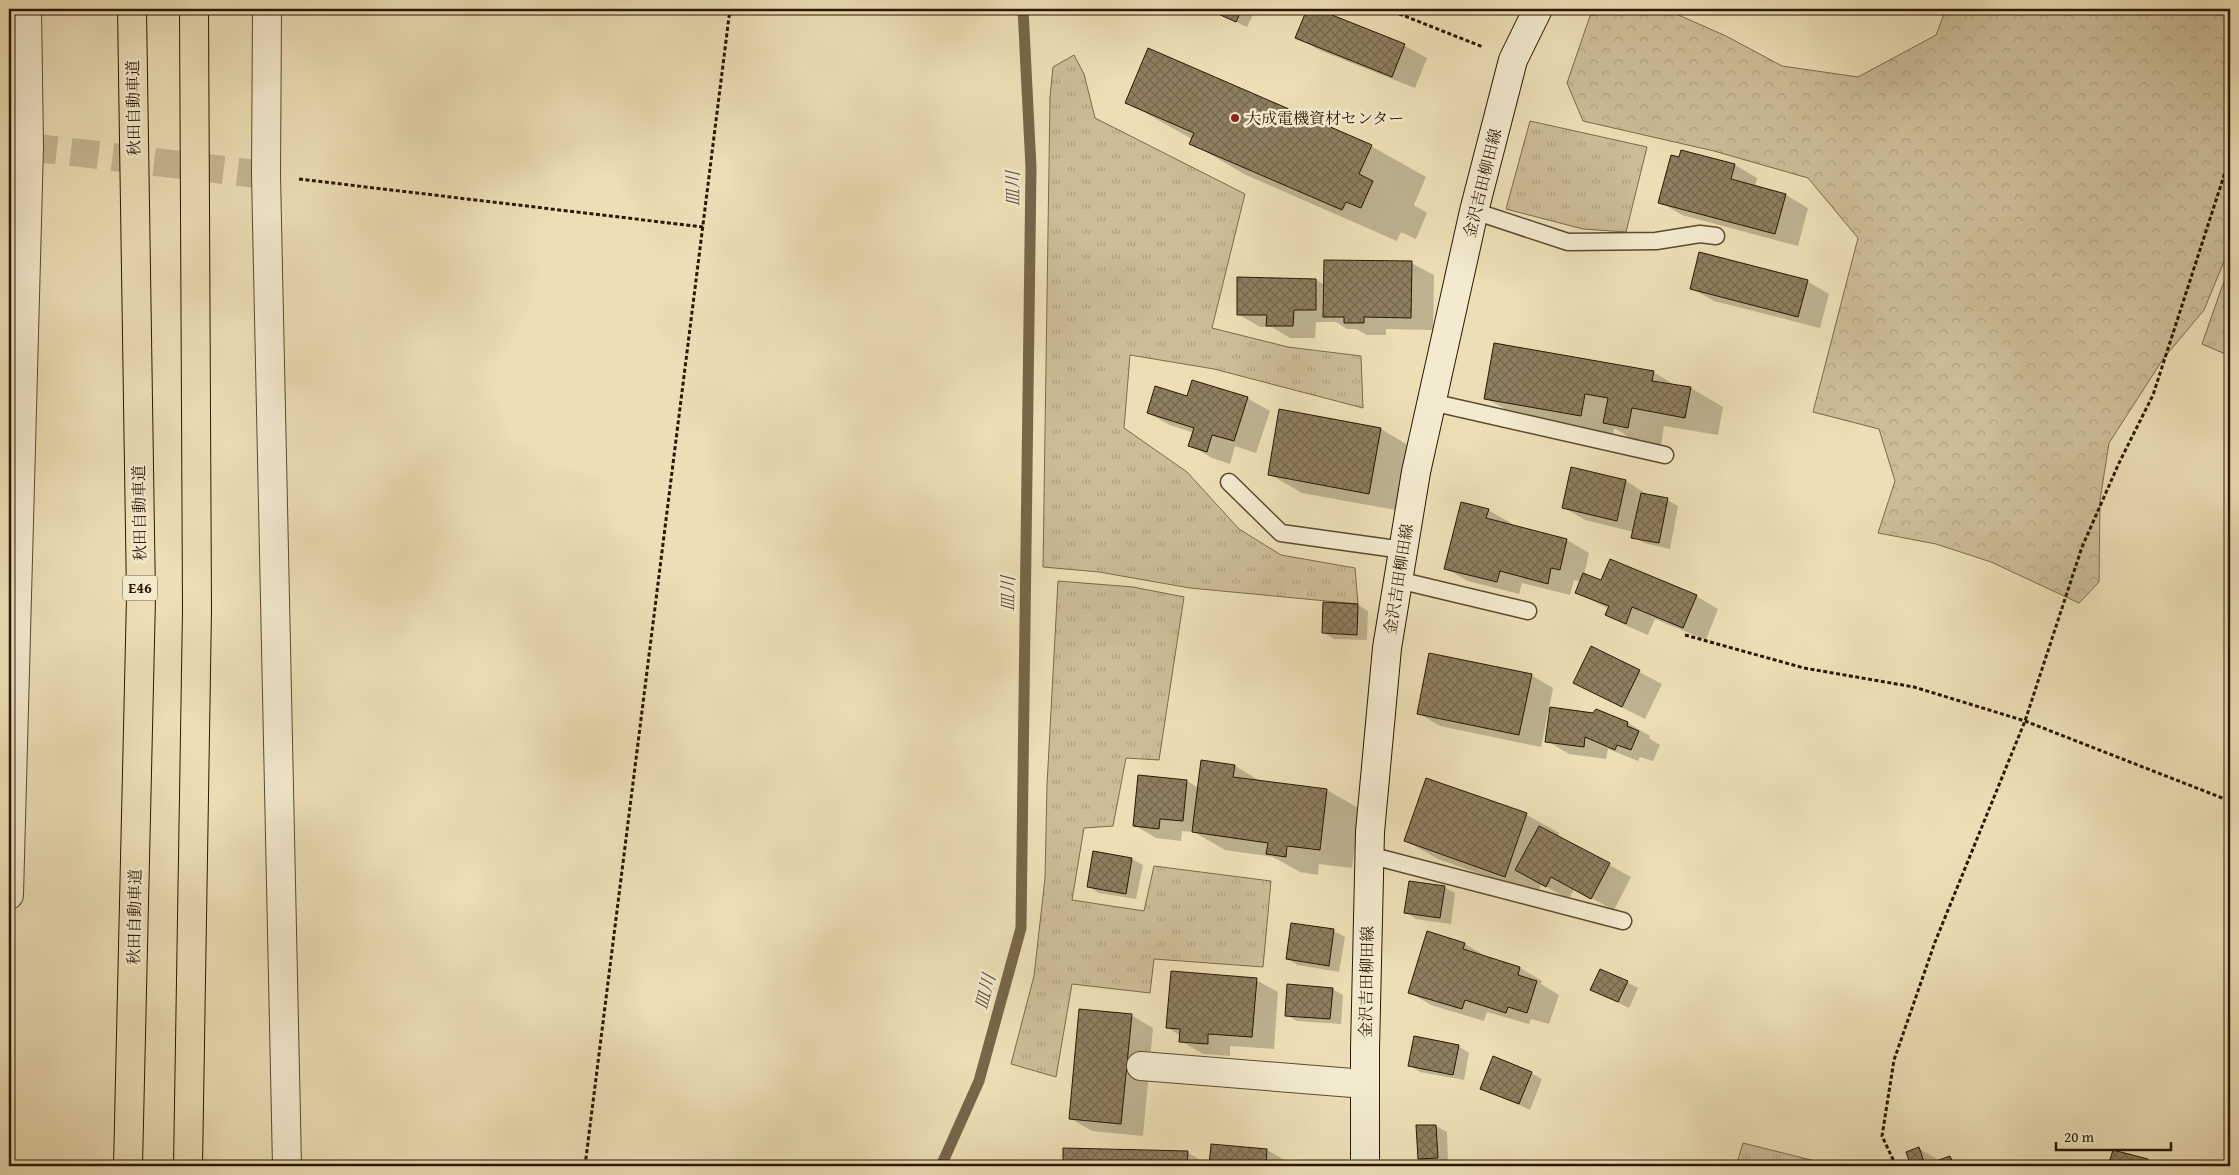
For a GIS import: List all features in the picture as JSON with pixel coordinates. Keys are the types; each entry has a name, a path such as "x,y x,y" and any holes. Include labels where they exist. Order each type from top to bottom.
{"highway":[{"name":"秋田自動車道","path":"128,1166 140,597 132,9"},
{"path":"188,1166 197,610 194,9"}],"street":[{"path":"9,895 29,147 27,9"},
{"path":"267,9 266,176 287,1166"},
{"name":"金沢吉田柳田線","path":"1365,1166 1369,855 1387,648 1416,472 1474,211 1513,60 1538,9"},
{"path":"1141,1066 1365,1084"}],"lane":[{"path":"1474,211 1568,242 1656,241 1700,234 1716,236"},
{"path":"1431,402 1665,455"},
{"path":"1230,482 1281,534 1403,550"},
{"path":"1398,580 1528,611"},
{"path":"1369,855 1623,921"}],"path":[{"path":"585,1166 730,9"},
{"path":"1387,9 1513,60"},
{"path":"1896,1166 1882,1136 1894,1060 1935,942 2025,721 2082,547 2119,463 2153,395 2230,157"},
{"path":"266,176 703,226"},
{"path":"1685,635 1804,668 1914,687 2025,721 2230,801"}],"green space":[{"path":"1608,9 1665,9 1726,36 1782,66 1858,77 1936,35 1946,9 2230,9 2230,247 2204,310 2163,359 2109,443 2100,500 2099,582 2079,603 1991,562 1936,544 1878,533 1895,481 1879,429 1813,412 1858,238 1808,178 1714,151 1583,121 1567,83 1590,16"},
{"path":"1074,55 1084,74 1095,118 1245,194 1212,328 1288,347 1361,356 1363,408 1214,369 1130,355 1124,428 1187,472 1239,529 1281,555 1355,568 1358,604 1190,588 1099,572 1043,567 1050,97 1053,67"},
{"path":"1530,121 1647,147 1626,232 1583,229 1506,209"},
{"path":"2230,264 2230,356 2202,344"},
{"path":"1058,581 1133,587 1184,597 1159,760 1126,758 1113,826 1084,828 1072,900 1144,911 1154,866 1271,881 1263,967 1154,959 1150,993 1072,984 1056,1077 1011,1064 1034,976 1045,878 1047,785"},
{"path":"1743,1143 1835,1166 1736,1166"}],"building":[{"path":"1207,9 1242,9 1236,22"},
{"path":"1307,9 1317,9 1405,44 1392,77 1295,38"},
{"name":"大成電機資材センター","path":"1148,48 1372,145 1359,174 1373,181 1361,208 1346,202 1342,210 1189,144 1194,133 1125,103"},
{"path":"1681,150 1735,164 1731,179 1786,194 1775,234 1658,203 1671,155 1679,157"},
{"path":"1699,252 1808,280 1798,317 1690,289"},
{"path":"1324,260 1412,261 1411,318 1364,317 1364,323 1344,323 1344,317 1323,317"},
{"path":"1237,277 1316,279 1316,310 1294,310 1293,326 1266,326 1267,315 1237,315"},
{"path":"1494,343 1654,371 1652,381 1691,387 1685,418 1632,408 1628,428 1603,423 1608,398 1585,394 1581,416 1484,399"},
{"path":"1192,380 1248,397 1234,441 1212,435 1207,452 1188,446 1194,428 1147,413 1155,386 1187,396"},
{"path":"1279,409 1381,428 1369,494 1268,475"},
{"path":"1571,467 1626,480 1617,521 1562,508"},
{"path":"1641,493 1668,498 1659,543 1631,538"},
{"path":"1461,502 1489,509 1486,518 1567,539 1560,570 1551,568 1548,584 1500,571 1497,582 1444,569"},
{"path":"1610,559 1697,595 1683,628 1632,607 1626,624 1605,615 1609,606 1575,593 1583,573 1601,580"},
{"path":"1323,602 1358,604 1357,635 1322,633"},
{"path":"1591,646 1640,670 1622,707 1573,683"},
{"path":"1429,653 1532,674 1519,735 1417,714"},
{"path":"1550,707 1593,713 1596,709 1628,722 1627,726 1639,731 1631,750 1617,745 1615,750 1585,737 1584,747 1545,742"},
{"path":"1201,760 1235,765 1233,777 1327,789 1320,850 1287,846 1286,857 1266,854 1268,843 1192,832"},
{"path":"1138,775 1187,780 1183,821 1160,819 1159,829 1133,826"},
{"path":"1426,778 1527,813 1505,877 1404,841"},
{"path":"1539,826 1610,863 1591,899 1551,877 1546,887 1515,870"},
{"path":"1093,851 1132,858 1126,894 1087,887"},
{"path":"1409,881 1445,886 1440,918 1404,913"},
{"path":"1291,923 1334,929 1329,966 1286,959"},
{"path":"1427,931 1465,943 1463,949 1520,967 1518,975 1537,981 1527,1013 1508,1007 1506,1013 1465,1000 1462,1009 1408,993"},
{"path":"1600,969 1628,981 1618,1002 1590,990"},
{"path":"1171,971 1257,978 1252,1037 1208,1034 1208,1044 1179,1042 1180,1029 1166,1028"},
{"path":"1287,984 1333,988 1330,1019 1285,1016"},
{"path":"1079,1009 1132,1014 1121,1124 1069,1119"},
{"path":"1414,1036 1459,1045 1453,1075 1408,1066"},
{"path":"1493,1056 1532,1072 1519,1104 1480,1089"},
{"path":"1416,1125 1436,1125 1438,1158 1418,1159"},
{"path":"1211,1144 1267,1149 1266,1166 1209,1166"},
{"path":"1919,1147 1925,1165 1950,1156 1954,1166 1911,1166 1906,1152"},
{"path":"1063,1148 1188,1151 1187,1166 1063,1166"},
{"path":"2113,1150 2148,1159 2146,1166 2108,1166"}],"waterway":[{"name":"皿川","path":"941,1166 979,1081 1021,928 1031,168 1023,9"}],"tunnel":[{"path":"29,147 266,175"}],"place":[{"name":"大成電機資材センター","path":"1235,118"}]}
